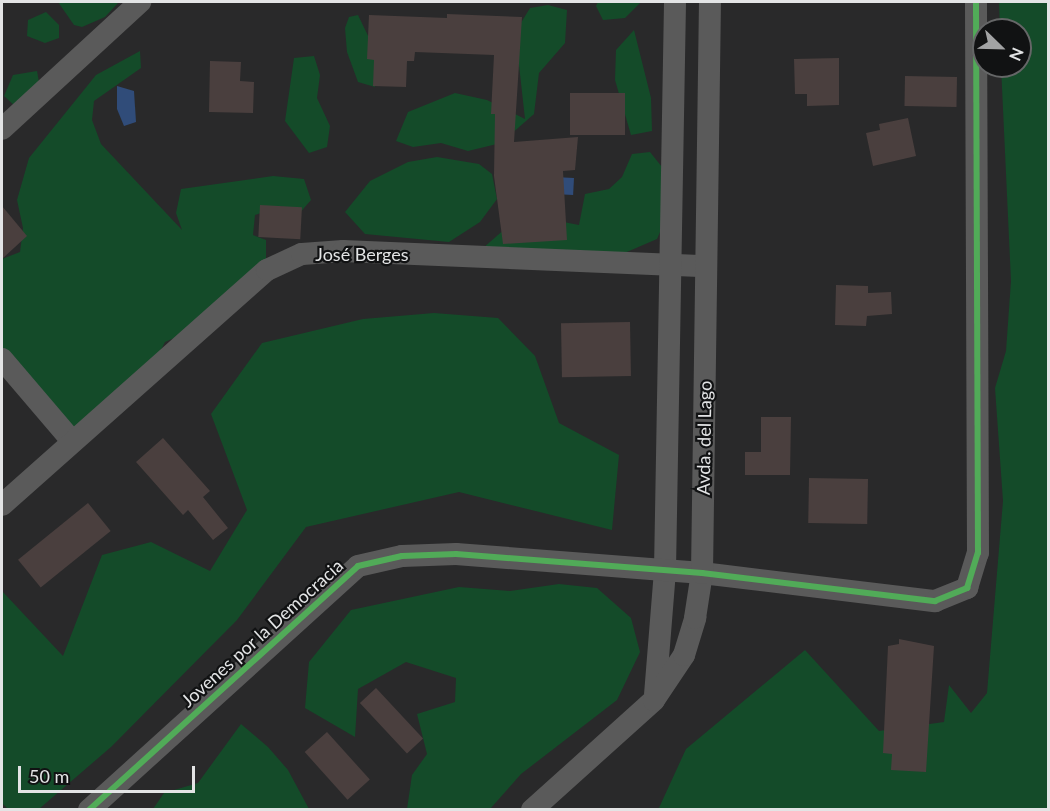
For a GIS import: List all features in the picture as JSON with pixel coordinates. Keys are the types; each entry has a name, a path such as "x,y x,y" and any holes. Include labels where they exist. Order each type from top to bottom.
{"street":[{"path":"2,129 140,2"},
{"path":"654,700 665,570 675,2"},
{"name":"Avda. del Lago","path":"531,810 654,700 684,655 695,618 702,573 710,2"},
{"name":"Jovenes por la Democracia","path":"89,810 358,566 402,556 456,554 702,573 935,601 967,588 978,553 976,2"},
{"name":"José Berges","path":"2,505 267,270 302,254 343,251 670,267 706,266"},
{"path":"2,359 72,441"}],"green space":[{"path":"58,2 119,2 105,17 82,27 74,25"},
{"path":"598,2 641,2 625,18 603,20 596,6"},
{"path":"999,2 1048,2 1048,809 658,810 686,749 805,650 879,731 944,722 949,685 971,713 987,693 1003,501 995,388 1006,351 1011,281 1002,78 1032,78 1032,18 1000,18"},
{"path":"548,5 567,10 565,43 539,73 534,114 501,143 468,151 441,143 413,147 396,141 408,112 455,93 487,100 525,119 517,47 519,26 530,8"},
{"path":"46,12 59,25 59,38 45,43 27,36 28,20"},
{"path":"358,15 371,42 377,70 375,87 358,82 347,52 345,28 349,17"},
{"path":"634,30 651,98 652,131 631,135 615,80 616,50"},
{"path":"140,51 141,68 94,101 92,120 101,144 182,230 176,213 181,189 273,176 304,179 311,200 291,223 284,218 282,206 255,215 253,235 266,240 266,259 206,324 165,342 137,397 97,433 82,441 2,375 2,259 20,252 23,228 17,200 29,158 96,75"},
{"path":"314,56 320,75 317,98 330,126 327,147 309,153 285,121 294,58"},
{"path":"37,71 39,82 16,107 4,96 13,75"},
{"path":"650,152 662,167 671,207 657,239 599,264 483,248 522,214 579,225 585,194 609,189 622,177 632,154"},
{"path":"437,157 479,164 492,174 497,199 480,222 449,242 365,234 345,212 370,181 408,162"},
{"path":"434,313 498,318 535,356 559,423 619,455 612,530 459,492 306,527 237,620 111,747 39,809 8,809 2,803 2,591 63,656 102,555 151,542 210,571 247,510 211,414 262,343 363,319"},
{"path":"559,584 597,588 631,618 640,652 617,700 521,774 490,809 407,809 412,775 427,754 417,714 455,702 456,678 406,662 358,689 355,737 305,708 309,662 351,610 459,587 510,591"},
{"path":"241,724 268,747 288,770 309,809 153,809 164,793 198,783"}],"water":[{"path":"117,86 134,91 136,122 124,126 117,109"},
{"path":"550,177 574,178 573,195 549,194"}],"building":[{"path":"447,14 522,17 514,142 578,137 575,170 563,171 567,240 503,244 494,176 495,114 491,114 494,55 415,52 414,61 407,61 406,87 373,86 374,60 367,59 369,15 447,18"},
{"path":"839,58 839,105 807,106 807,94 795,94 794,59"},
{"path":"210,61 241,62 240,81 254,82 253,113 209,112"},
{"path":"905,76 957,77 956,107 904,106"},
{"path":"570,93 625,93 625,135 570,135"},
{"path":"908,118 916,156 873,166 866,133 880,130 879,124"},
{"path":"260,205 302,207 300,239 258,237"},
{"path":"2,206 27,236 2,259"},
{"path":"836,285 868,286 868,293 891,292 892,314 867,316 866,326 835,325"},
{"path":"630,322 631,376 562,377 561,323"},
{"path":"761,417 791,417 790,475 745,475 745,452 761,452"},
{"path":"163,438 210,491 203,497 228,528 213,540 188,510 183,515 136,462"},
{"path":"809,478 868,479 867,524 808,523"},
{"path":"88,503 111,531 41,588 18,560"},
{"path":"899,639 934,646 926,772 891,770 892,754 883,753 888,646 899,644"},
{"path":"376,688 423,738 407,753 360,703"},
{"path":"327,732 370,780 348,800 305,752"}],"cycle path":[{"path":"89,810 358,566 402,556 456,554 702,573 935,601 967,588 978,553 976,2"}]}
